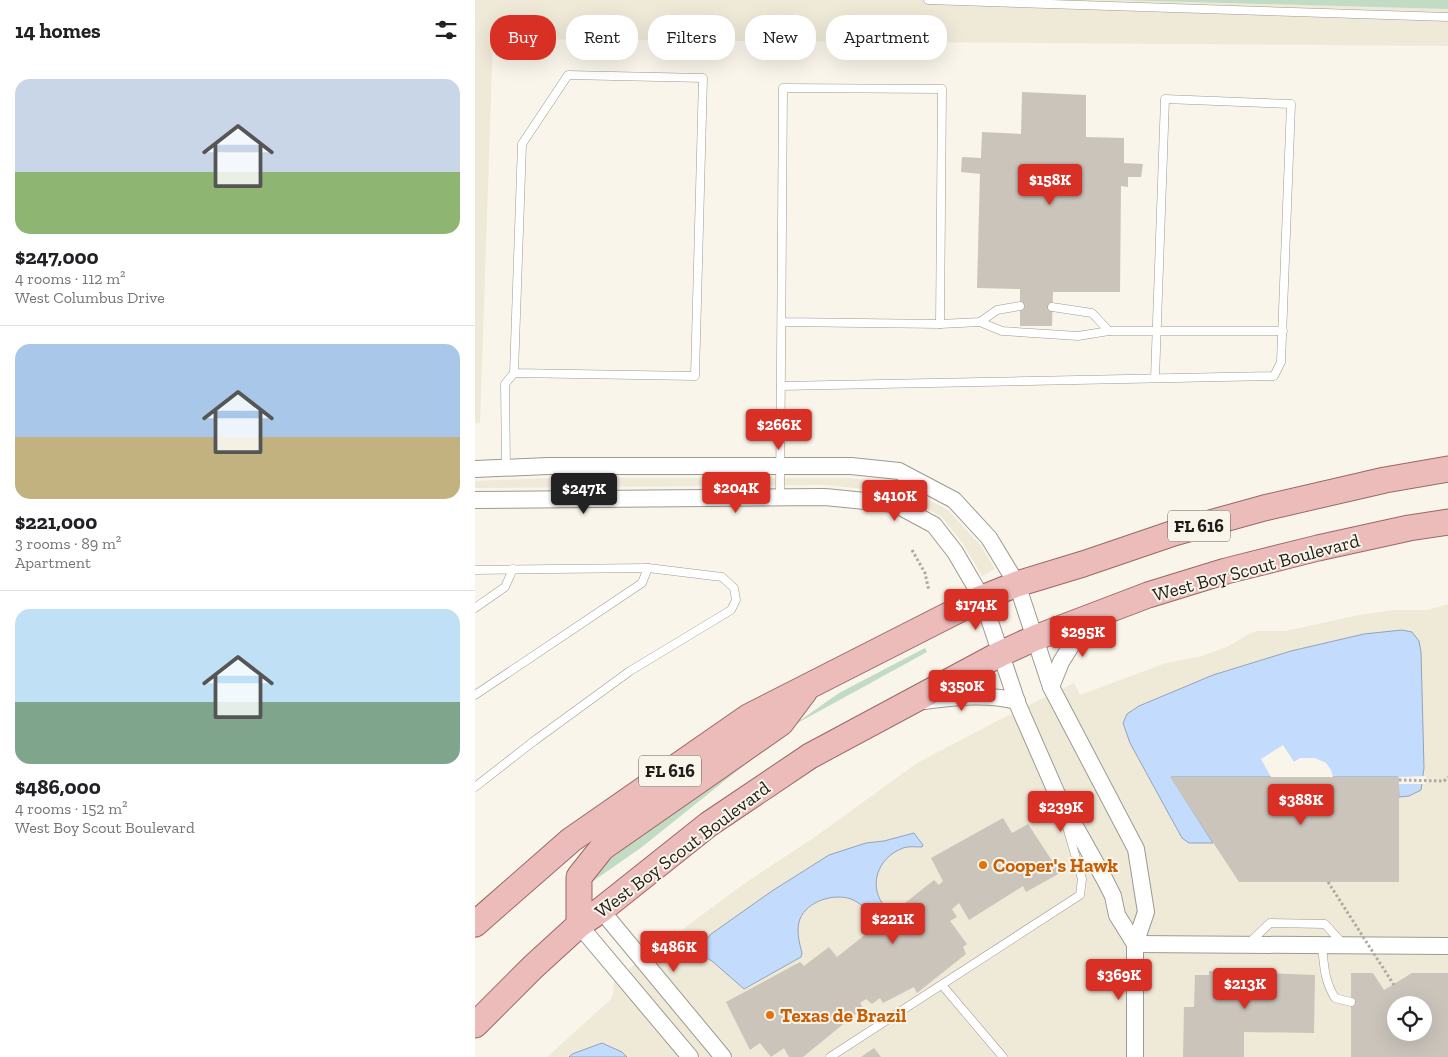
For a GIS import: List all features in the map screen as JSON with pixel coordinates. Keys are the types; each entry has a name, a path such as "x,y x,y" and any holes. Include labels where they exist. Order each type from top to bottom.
{"main road":[{"name":"FL 616","path":"475,924 571,840 749,717 982,598 1017,584 1174,533 1264,508 1385,480 1448,469"},
{"name":"West Boy Scout Boulevard","path":"475,1025 533,967 579,925 601,910 709,824 810,756 1000,654 1035,638 1148,595 1226,571 1318,548 1409,528 1448,522"},
{"path":"579,925 579,876 602,848 781,723 810,686"}],"street":[{"path":"475,470 548,466 851,466 899,471 954,500 989,538 1017,584 1051,687 1136,849 1146,912 1135,944 1135,1057"},
{"path":"475,500 825,497 895,504 934,525 955,552 982,598 1017,701 1057,794 1105,880 1113,896 1117,915 1135,944"},
{"path":"1051,687 1061,662 1089,617"},
{"path":"910,702 982,695 1017,701"},
{"path":"601,910 723,1057"},
{"path":"579,925 691,1057"},
{"path":"1135,944 1448,946"}],"lane":[{"path":"928,0 1448,17"},
{"path":"506,468 505,384 514,373 522,144 568,75 703,78 695,376 514,373"},
{"path":"780,498 783,88 942,89 940,324"},
{"path":"781,386 1274,376 1281,362 1283,331 1291,104 1165,99 1155,378"},
{"path":"980,322 997,310 1021,306"},
{"path":"1052,307 1093,313 1109,330"},
{"path":"782,322 940,324 980,322 1001,331 1078,336 1109,330 1283,331"},
{"path":"475,608 505,588 513,568"},
{"path":"475,570 513,568 648,568 722,577 734,588 736,600 731,610 630,671 475,787"},
{"path":"475,695 642,583 648,568"},
{"path":"830,1057 1080,895 1082,879 1057,794"},
{"path":"1247,945 1270,922 1325,924 1344,945"},
{"path":"1322,945 1326,980 1335,998 1351,1002"},
{"path":"942,985 1003,1057"}],"path":[{"path":"912,550 925,573 929,590"},
{"path":"1399,780 1444,780 1448,778"},
{"path":"1327,882 1394,985"}],"shaded area":[{"path":"475,0 1448,0 1448,46 947,42 947,15 826,15 826,41 816,41 816,15 745,15 745,41 735,41 735,15 648,15 648,40 638,40 638,15 566,15 566,40 556,39 556,15 490,15 490,60 492,60 480,423 475,423"},
{"path":"548,478 850,478 897,483 948,510 981,546 995,569 982,576 963,544 942,517 896,492 825,485 475,488 475,481"},
{"path":"1448,604 1448,1057 547,1057 609,1001 613,995 614,982 649,952 664,959 677,946 681,933 687,926 917,763 1074,683 1080,695 1166,663 1202,656 1227,647 1257,631 1285,631 1359,615 1393,610 1428,610"}],"green space":[{"path":"1120,0 1448,0 1448,9"},
{"path":"925,648 927,652 794,725 642,847 589,884 599,862 839,693"}],"water":[{"path":"1402,630 1412,632 1419,641 1421,652 1424,768 1421,790 1409,796 1399,797 1398,777 1171,777 1213,843 1189,843 1182,838 1130,743 1123,723 1127,714 1139,706 1213,675 1291,651 1364,634"},
{"path":"914,833 923,845 922,847 905,847 894,853 881,866 878,874 876,882 877,891 880,900 886,908 874,914 854,900 844,897 829,898 815,903 809,907 800,919 798,931 801,957 744,989 712,961 701,955 699,948 711,934 772,891 829,855 866,843 884,841"},
{"path":"602,1043 622,1052 627,1057 569,1057 572,1054"}],"pier":[{"path":"1283,745 1294,762 1300,758 1315,758 1326,763 1333,777 1271,777 1261,759"},
{"path":"1426,776 1425,784 1399,784 1399,777"}],"building":[{"path":"1022,92 1086,95 1086,137 1124,138 1124,163 1143,164 1141,177 1128,177 1128,187 1121,186 1120,292 1053,292 1052,326 1020,326 1020,289 977,288 980,174 961,172 962,157 981,158 982,132 1021,134"},
{"path":"1170,777 1399,777 1399,882 1239,882"},
{"path":"1003,818 1012,833 1028,824 1060,873 1026,892 1023,886 969,920 959,903 952,909 957,917 950,921 967,944 963,947 966,954 917,993 914,987 883,1003 880,998 872,1004 866,999 860,1003 863,1008 803,1057 789,1057 784,1048 771,1057 760,1043 750,1050 726,1002 800,962 804,966 829,947 837,957 934,880 939,885 943,881 931,858"},
{"path":"1209,971 1315,975 1314,1033 1244,1032 1244,1057 1183,1057 1184,1007 1194,1007 1195,975 1209,975"},
{"path":"1351,973 1373,973 1384,990 1412,973 1448,973 1448,1057 1351,1057"},
{"path":"874,1048 881,1057 861,1057"}],"place":[{"name":"Cooper's Hawk","path":"983,865"},
{"name":"Texas de Brazil","path":"770,1015"}]}
